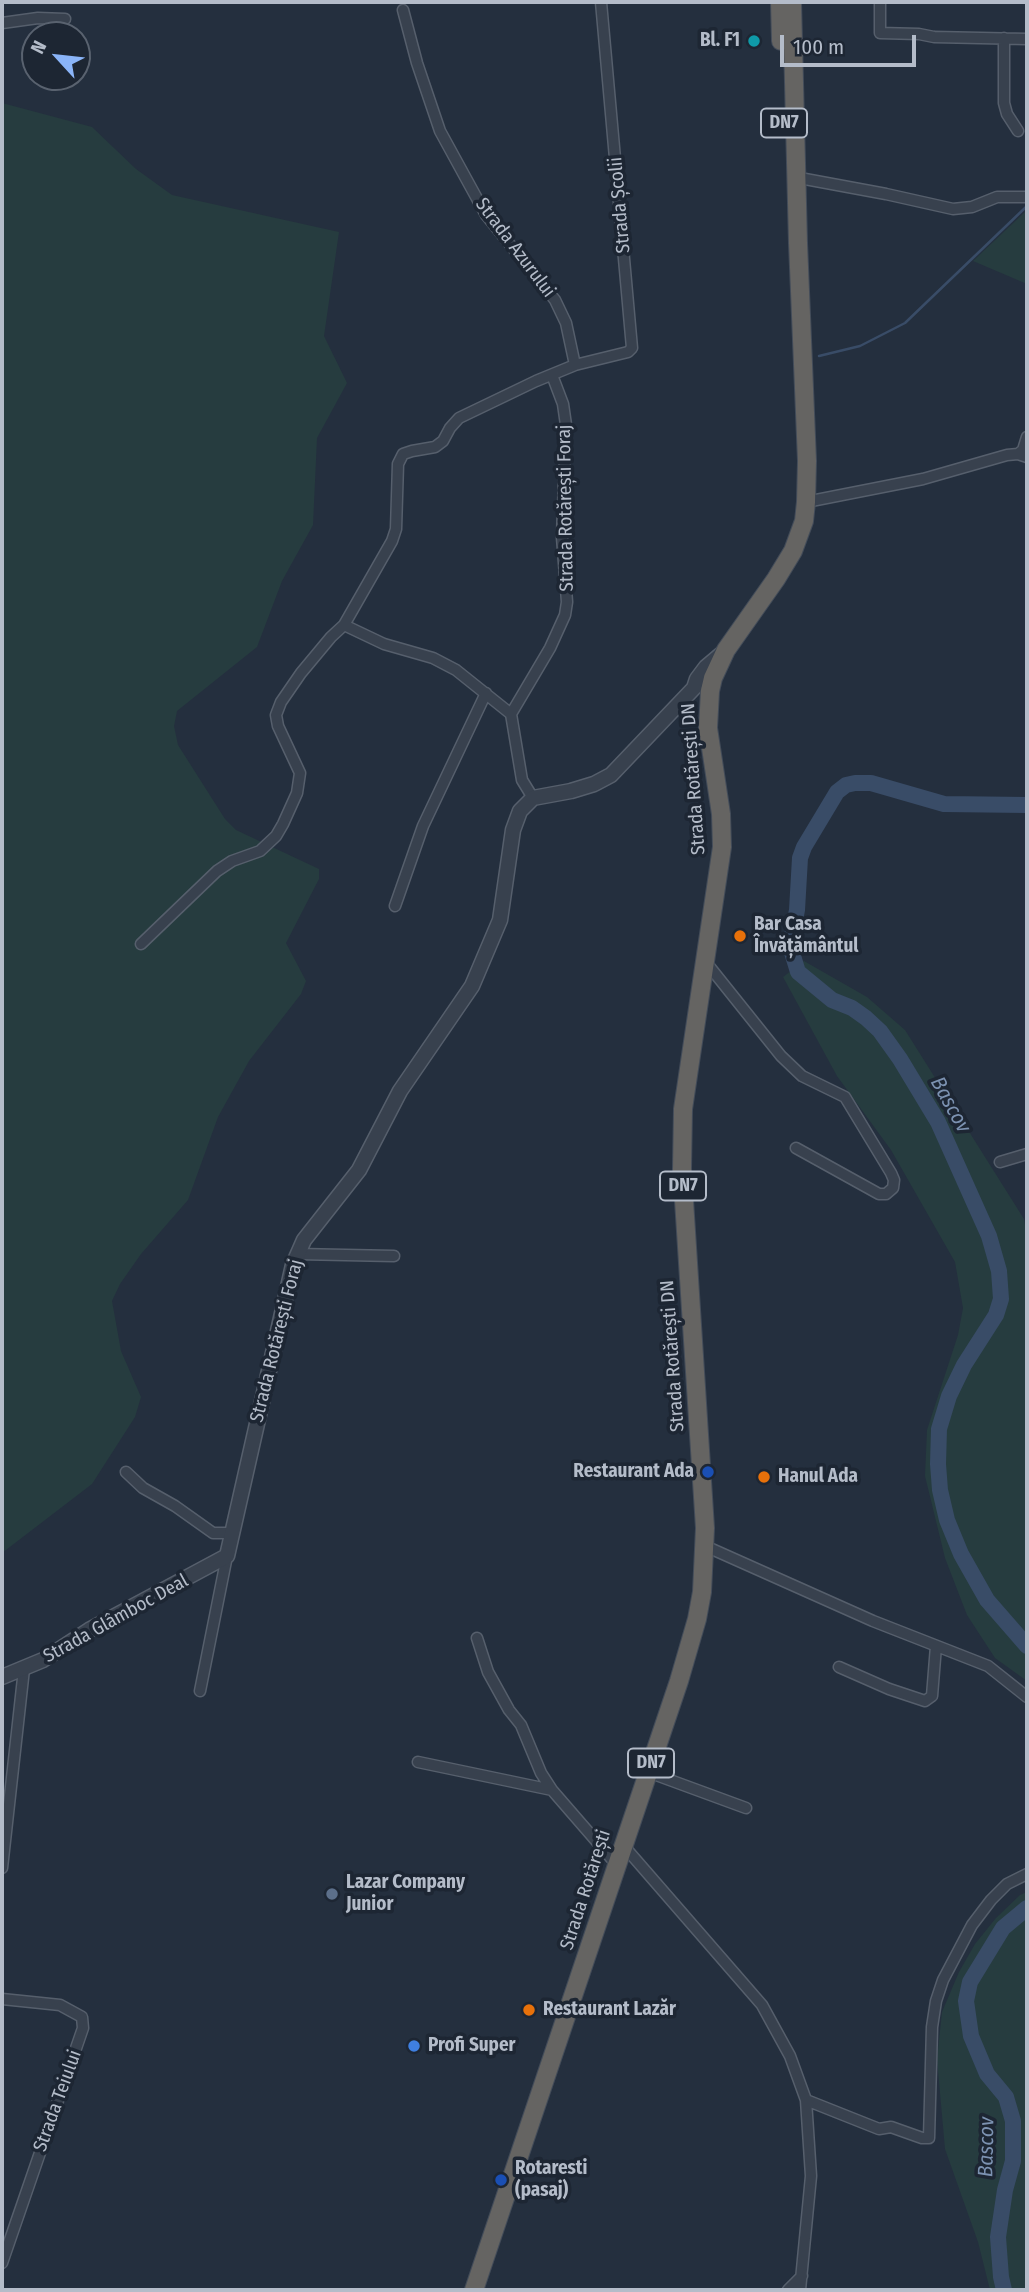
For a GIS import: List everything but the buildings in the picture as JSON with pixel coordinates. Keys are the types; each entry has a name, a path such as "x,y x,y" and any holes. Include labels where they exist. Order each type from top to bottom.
{"highway":[{"name":"DN7","path":"780,2 786,183 798,243"},
{"name":"DN7","path":"792,2 798,243"},
{"name":"DN7","path":"798,243 805,179 804,2"},
{"name":"Strada Rotărești DN","path":"704,1497 691,1334 682,1134 686,1085 722,847 721,814 708,728 708,706 713,678 726,650 786,564 798,538 806,502 807,461 798,243"},
{"name":"Strada Rotărești","path":"474,2290 679,1681 697,1619 705,1546 704,1497"}],"street":[{"name":"Strada Școlii","path":"575,365 628,352 633,343 601,2"},
{"path":"880,2 880,33 1027,39"},
{"name":"Strada Azurului","path":"403,10 417,63 440,131 486,215 555,300 566,323 575,365"},
{"path":"2,23 65,19"},
{"path":"1004,38 1003,103 1018,131"},
{"path":"805,179 953,209 972,207 997,197 1027,197"},
{"path":"141,944 218,871 232,861 260,851 276,836 297,793 300,773 278,726 276,715 281,702 301,673 344,625 392,541 396,529 398,464 403,454 435,447 443,441 459,418 575,365"},
{"name":"Strada Rotărești Foraj","path":"511,714 550,648 565,615 567,602 562,537 566,425 563,404 552,375"},
{"path":"806,502 923,479 1007,455 1023,455 1027,437"},
{"path":"344,625 384,644 433,659 456,670 511,714 522,780 533,798 594,785 611,775 694,688 706,667 726,650"},
{"path":"694,688 708,706"},
{"path":"395,906 423,826 486,693"},
{"name":"Strada Rotărești Foraj","path":"200,1691 289,1278 298,1254 313,1228 355,1176 400,1091 472,986 500,920 516,820 520,811 533,798"},
{"path":"705,961 781,1056 802,1076 845,1097 891,1173 893,1188 886,1194 879,1194 796,1148"},
{"path":"1000,1162 1027,1154"},
{"path":"298,1254 394,1256"},
{"path":"126,1472 143,1488 175,1506 213,1533 232,1534"},
{"path":"705,1546 988,1666 1027,1697"},
{"name":"Strada Glâmboc Deal","path":"2,1677 43,1660 89,1630 227,1556"},
{"path":"477,1638 488,1672 509,1710 522,1725 541,1773 552,1790 617,1865"},
{"path":"839,1667 925,1701 932,1696 936,1646"},
{"path":"2,1868 24,1669"},
{"path":"418,1762 552,1790"},
{"path":"648,1772 746,1808"},
{"path":"623,1845 762,2004 790,2056 806,2100 811,2184 800,2290"},
{"path":"806,2100 879,2129 891,2127 929,2138 932,2027 943,1980 972,1925 991,1900 1007,1884 1027,1874"},
{"name":"Strada Teiului","path":"2,1999 60,2005 82,2017 83,2028 2,2263"},
{"path":"788,2290 802,2276"}],"green space":[{"path":"2,103 92,127 136,169 172,195 339,232 324,336 347,383 317,438 313,525 282,581 257,647 177,711 174,726 178,745 225,819 236,830 319,869 319,879 286,943 306,981 301,994 249,1061 218,1117 188,1200 141,1254 120,1284 112,1301 121,1351 141,1397 135,1417 92,1484 2,1553"},
{"path":"1027,210 1027,284 973,261"},
{"path":"804,961 867,997 905,1030 1024,1219 1027,1237 1027,1681 995,1658 967,1615 945,1558 925,1476 927,1430 958,1335 963,1308 955,1262 891,1150 837,1076 783,977"},
{"path":"1027,1892 1027,2290 990,2290 978,2242 945,2149 937,2059 942,2012 959,1972 975,1944 996,1918 1020,1895"}],"waterway":[{"path":"819,356 860,346 905,323 1027,206"},
{"name":"Bascov","path":"1027,805 944,804 871,783 846,785 837,792 800,858 797,910 790,946 798,972 832,1000 852,1008 866,1018 880,1031 900,1059 938,1122 989,1236 999,1271 1001,1299 996,1315 964,1365 949,1396 939,1429 940,1490 947,1520 961,1554 987,1600 1027,1646"},
{"name":"Bascov","path":"1004,2290 998,2237 1005,2190 1013,2161 1013,2121 1006,2097 987,2074 971,2036 966,2001 970,1982 1003,1928 1027,1908"}],"place":[{"name":"Bl. F1","path":"754,41"},
{"name":"Bar Casa Învățământul","path":"740,936"},
{"name":"Restaurant Ada","path":"708,1472"},
{"name":"Hanul Ada","path":"764,1477"},
{"name":"Lazar Company Junior","path":"332,1894"},
{"name":"Restaurant Lazăr","path":"529,2010"},
{"name":"Profi Super","path":"414,2046"},
{"name":"Rotaresti (pasaj)","path":"501,2180"}]}
